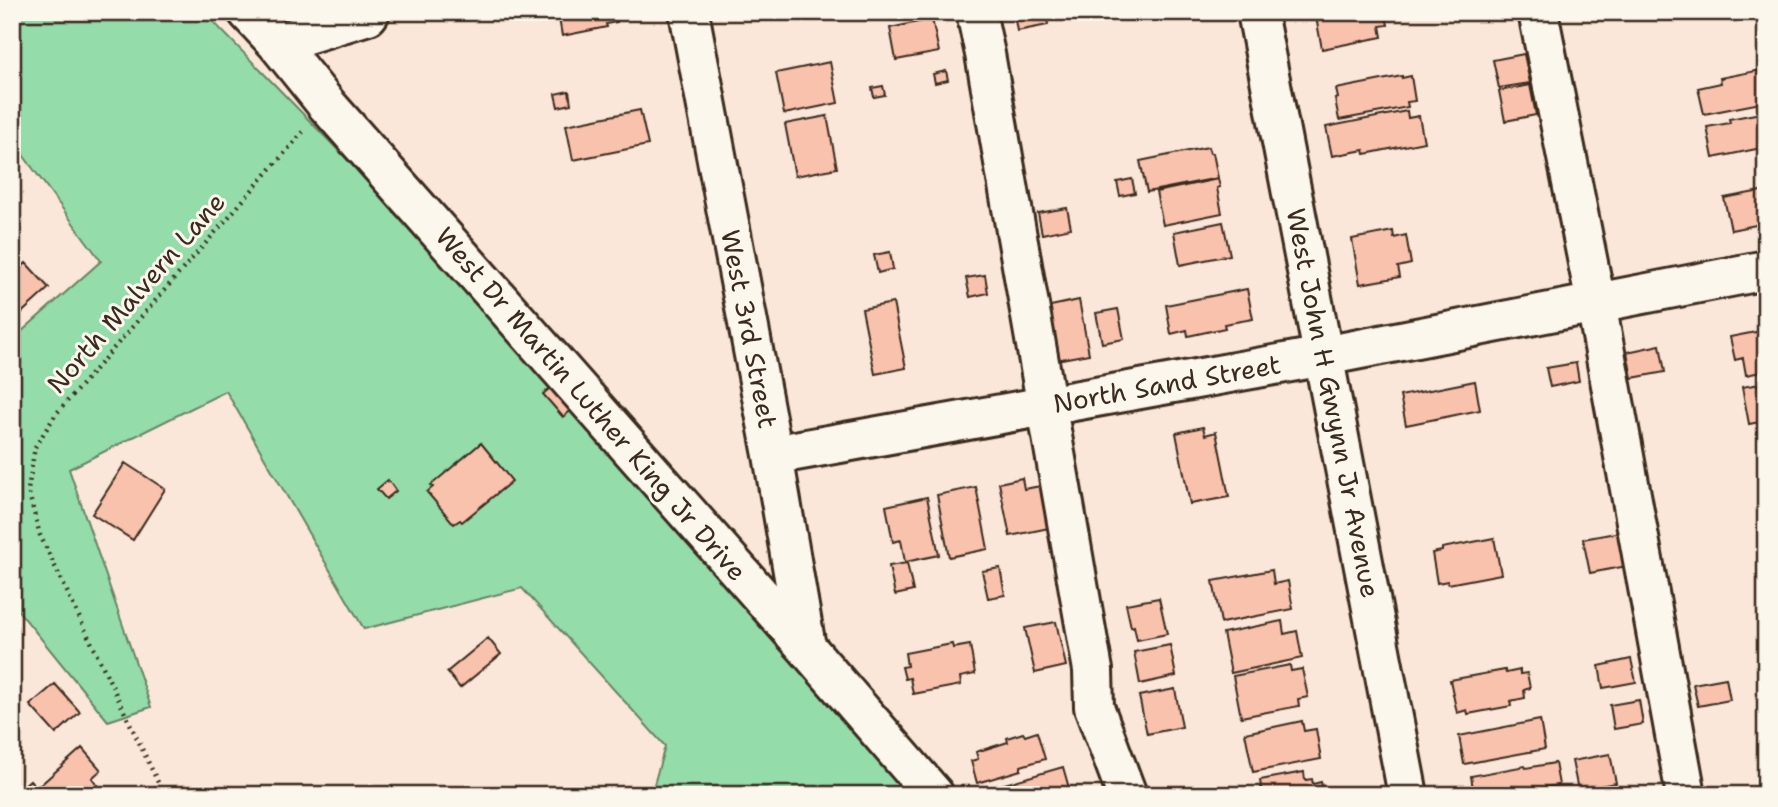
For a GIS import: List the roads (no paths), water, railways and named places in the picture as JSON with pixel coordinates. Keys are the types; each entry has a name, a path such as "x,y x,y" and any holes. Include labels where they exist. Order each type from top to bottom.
{"street":[{"name":"West Dr Martin Luther King Jr Drive","path":"248,12 934,795"},
{"path":"277,43 368,15 370,12"},
{"name":"West 3rd Street","path":"689,12 774,455 806,647"},
{"path":"976,12 1094,670 1094,708 1127,795"},
{"name":"West John H Gwynn Jr Avenue","path":"1257,12 1408,795"},
{"path":"1538,12 1596,303 1686,795"},
{"name":"North Sand Street","path":"774,455 1324,356 1766,270"}]}
